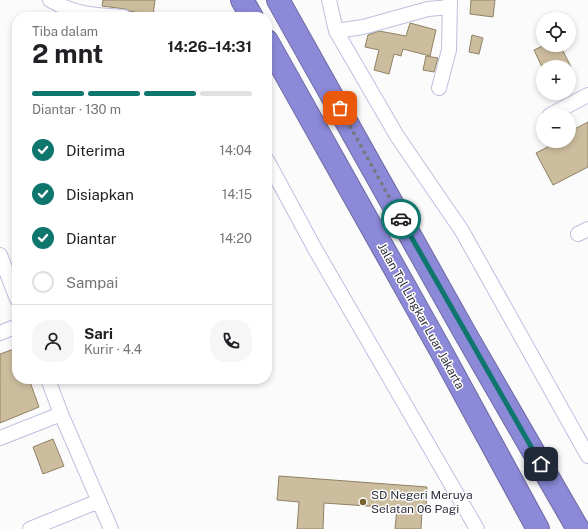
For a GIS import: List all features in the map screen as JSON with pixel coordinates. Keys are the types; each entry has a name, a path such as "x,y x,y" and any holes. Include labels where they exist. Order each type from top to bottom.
{"highway":[{"path":"242,0 249,12"},
{"path":"278,0 466,335 578,529"},
{"name":"Jalan Tol Lingkar Luar Jakarta","path":"272,50 441,351 538,529"}],"street":[{"path":"50,0 76,12"},
{"path":"329,0 336,31 400,142 462,231 588,456"},
{"path":"336,31 362,27 450,4 449,50 439,88"},
{"path":"563,108 588,95"},
{"path":"272,169 318,256 477,529"},
{"path":"0,255 12,286"},
{"path":"0,333 12,328"},
{"path":"50,384 61,414 111,529"},
{"path":"0,438 61,414"},
{"path":"30,529 99,501"}],"building":[{"path":"103,0 155,0 153,12 135,12 102,6"},
{"path":"471,0 495,0 493,17 470,14"},
{"path":"410,23 436,30 430,56 403,49 401,56 394,54 389,74 374,70 379,50 365,47 368,35 379,31 406,36"},
{"path":"472,35 483,38 479,54 469,52"},
{"path":"536,49 536,52 564,52 568,60 539,60 534,50"},
{"path":"426,56 438,58 434,72 423,70"},
{"path":"588,122 588,167 553,185 536,153 546,148 576,148 576,128"},
{"path":"12,350 12,384 31,384 39,407 0,423 0,354"},
{"path":"53,439 64,466 43,474 33,447"},
{"name":"SD Negeri Meruya Selatan 06 Pagi","path":"279,476 427,487 426,510 422,510 421,529 395,529 397,508 324,503 323,529 297,529 299,502 277,500"}],"way so far":[{"path":"340,108 401,219"}],"place":[{"name":"SD Negeri Meruya Selatan 06 Pagi","path":"363,502"}],"route":[{"path":"401,219 541,464"}]}
